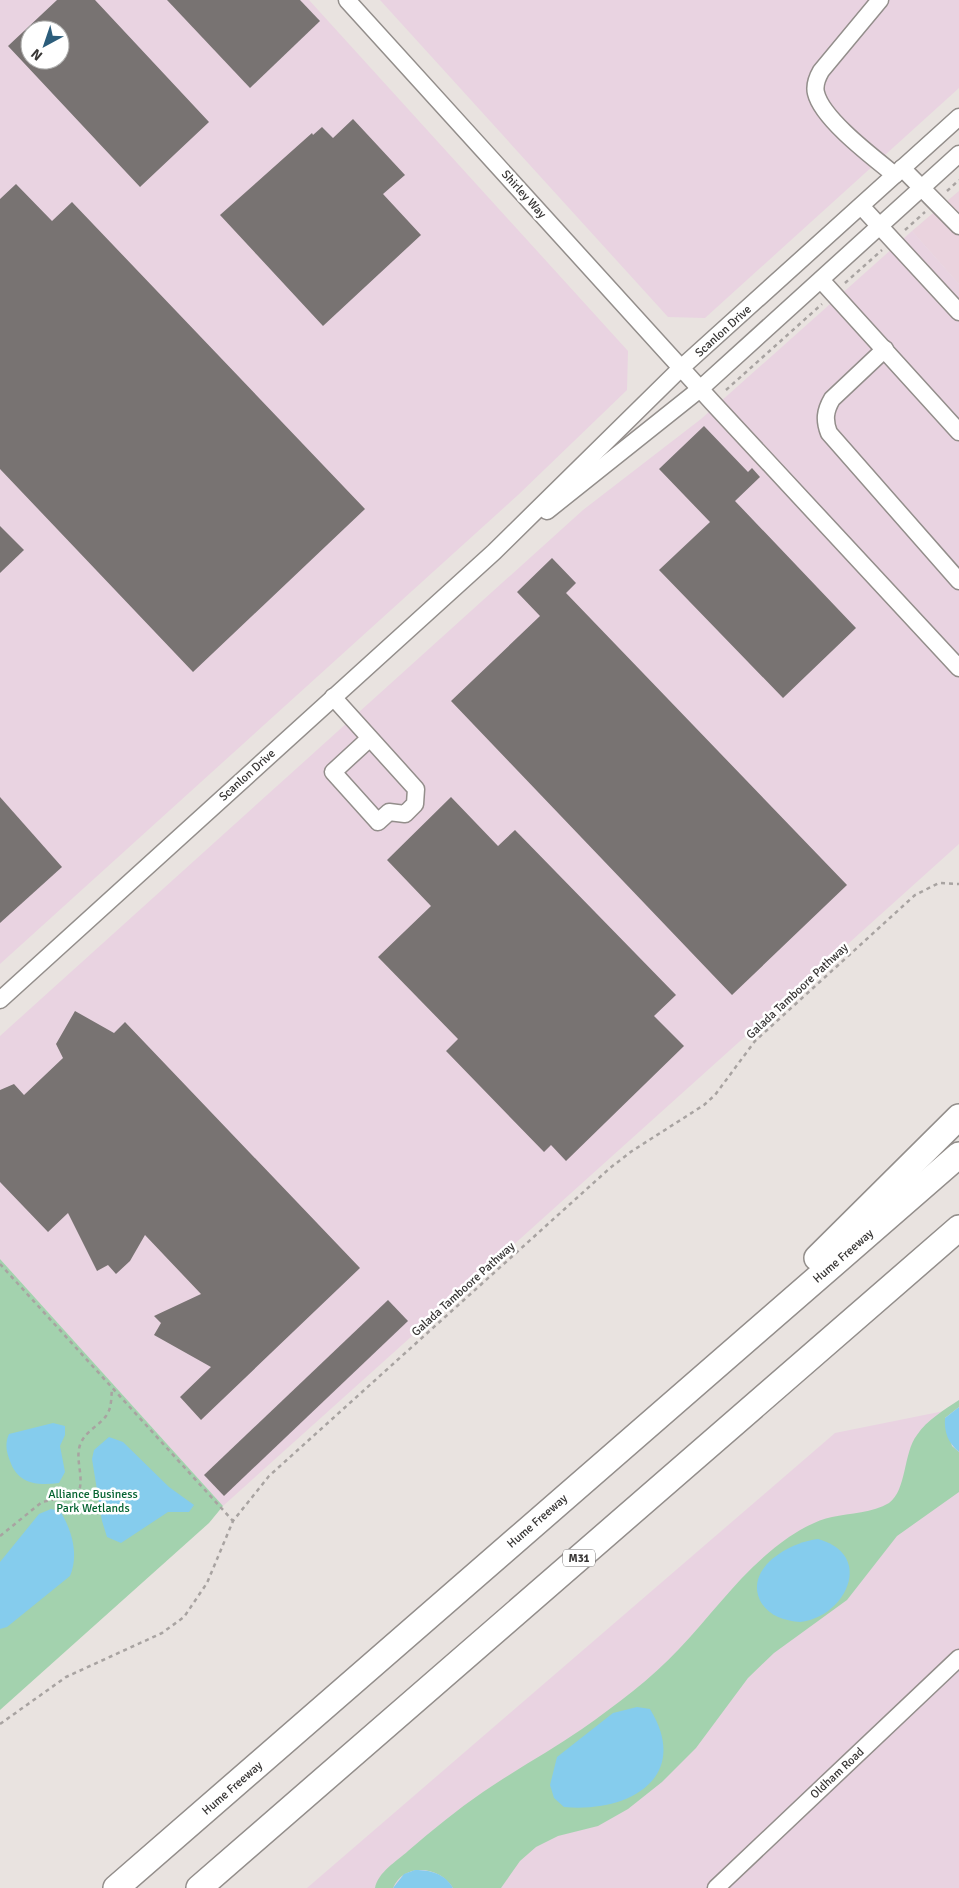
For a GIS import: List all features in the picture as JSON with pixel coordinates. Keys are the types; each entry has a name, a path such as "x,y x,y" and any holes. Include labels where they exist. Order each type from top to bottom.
{"highway":[{"path":"682,1395 959,1117"},
{"name":"Hume Freeway","path":"116,1888 959,1155"},
{"name":"M31","path":"199,1888 959,1228"}],"street":[{"name":"Shirley Way","path":"347,0 700,389 959,668"},
{"path":"880,0 821,71 816,80 816,92 827,113 859,146 922,189 959,226"},
{"name":"Scanlon Drive","path":"0,1000 494,552 681,368 959,117"},
{"name":"Scanlon Drive","path":"494,552 700,389 959,154"},
{"path":"861,206 959,312"},
{"path":"821,280 959,432"},
{"path":"885,350 832,398 828,406 825,424 829,433 959,580"},
{"path":"333,697 370,738 416,789 415,804 405,814 390,812 378,822 332,772 370,738"},
{"name":"Oldham Road","path":"716,1888 959,1658"}],"path":[{"name":"Galada Tamboore Pathway","path":"0,1724 66,1677 162,1633 184,1616 207,1582 233,1521 270,1476 610,1168 632,1151 704,1105 715,1095 755,1042 897,911 916,895 932,886 959,884"},
{"path":"0,1264 233,1521"},
{"path":"0,1536 42,1502 72,1496 79,1491 78,1451 88,1432 106,1416 110,1408 112,1389"}],"shaded area":[{"path":"0,0 309,0 628,351 627,390 518,495 0,964"},
{"path":"380,0 959,0 959,88 705,318 668,317"},
{"path":"959,191 959,284 912,231"},
{"path":"912,231 959,284 959,844 223,1506 0,1259 0,1036 583,510 701,419"},
{"path":"959,1408 959,1888 307,1888 835,1433"}],"green space":[{"name":"Alliance Business Park Wetlands","path":"0,1259 223,1506 209,1523 0,1710"},
{"path":"959,1400 959,1407 945,1418 952,1446 959,1452 959,1492 897,1536 847,1600 774,1653 748,1678 696,1748 662,1782 628,1809 598,1826 558,1836 536,1847 520,1861 501,1888 453,1888 440,1875 422,1870 405,1874 393,1888 375,1888 380,1877 388,1867 454,1813 495,1784 582,1729 645,1681 679,1649 757,1563 789,1537 821,1520 869,1511 889,1503 899,1489 909,1451 917,1435 931,1420"}],"water":[{"path":"959,1407 959,1452 949,1441 946,1433 945,1418"},
{"path":"53,1423 65,1426 65,1435 60,1446 65,1472 59,1483 43,1484 29,1482 18,1475 10,1461 6,1447 9,1434"},
{"path":"109,1437 123,1442 169,1487 194,1505 189,1512 168,1512 121,1543 107,1537 102,1521 92,1459 94,1450"},
{"path":"51,1509 60,1511 71,1534 74,1560 70,1576 7,1627 0,1629 0,1562 39,1514"},
{"path":"818,1539 836,1547 846,1558 850,1571 848,1585 841,1598 830,1610 816,1618 798,1622 775,1615 764,1606 759,1598 757,1586 759,1576 765,1566 784,1551 807,1541"},
{"path":"637,1707 650,1709 661,1733 663,1754 658,1772 647,1786 630,1797 610,1804 588,1807 564,1807 554,1798 550,1785 557,1757 613,1713"},
{"path":"415,1870 427,1871 442,1876 453,1888 393,1888 404,1874"}],"building":[{"path":"57,0 95,0 209,122 140,187 30,70 70,70 70,20 36,20"},
{"path":"167,0 300,0 320,21 250,88"},
{"path":"20,35 20,59 8,46"},
{"path":"353,119 405,175 383,194 421,235 323,326 220,215 312,133 313,135 322,127 333,138"},
{"path":"16,184 52,221 72,202 365,509 193,672 0,469 0,199"},
{"path":"704,426 748,472 752,468 760,477 735,501 856,628 783,698 659,570 710,522 659,469"},
{"path":"0,526 24,550 0,573"},
{"path":"552,558 576,583 566,593 847,885 732,995 451,701 540,616 517,592"},
{"path":"0,797 62,867 0,923"},
{"path":"451,797 498,846 515,830 676,995 654,1016 684,1046 566,1161 551,1145 544,1152 446,1051 458,1039 378,957 431,906 387,860"},
{"path":"75,1011 114,1033 125,1022 360,1268 201,1420 180,1397 211,1367 154,1335 161,1323 154,1316 201,1294 145,1235 130,1261 116,1274 108,1265 97,1271 68,1213 48,1232 0,1182 0,1090 14,1084 24,1095 63,1058 56,1044"},
{"path":"388,1300 408,1321 224,1496 204,1475"}]}
